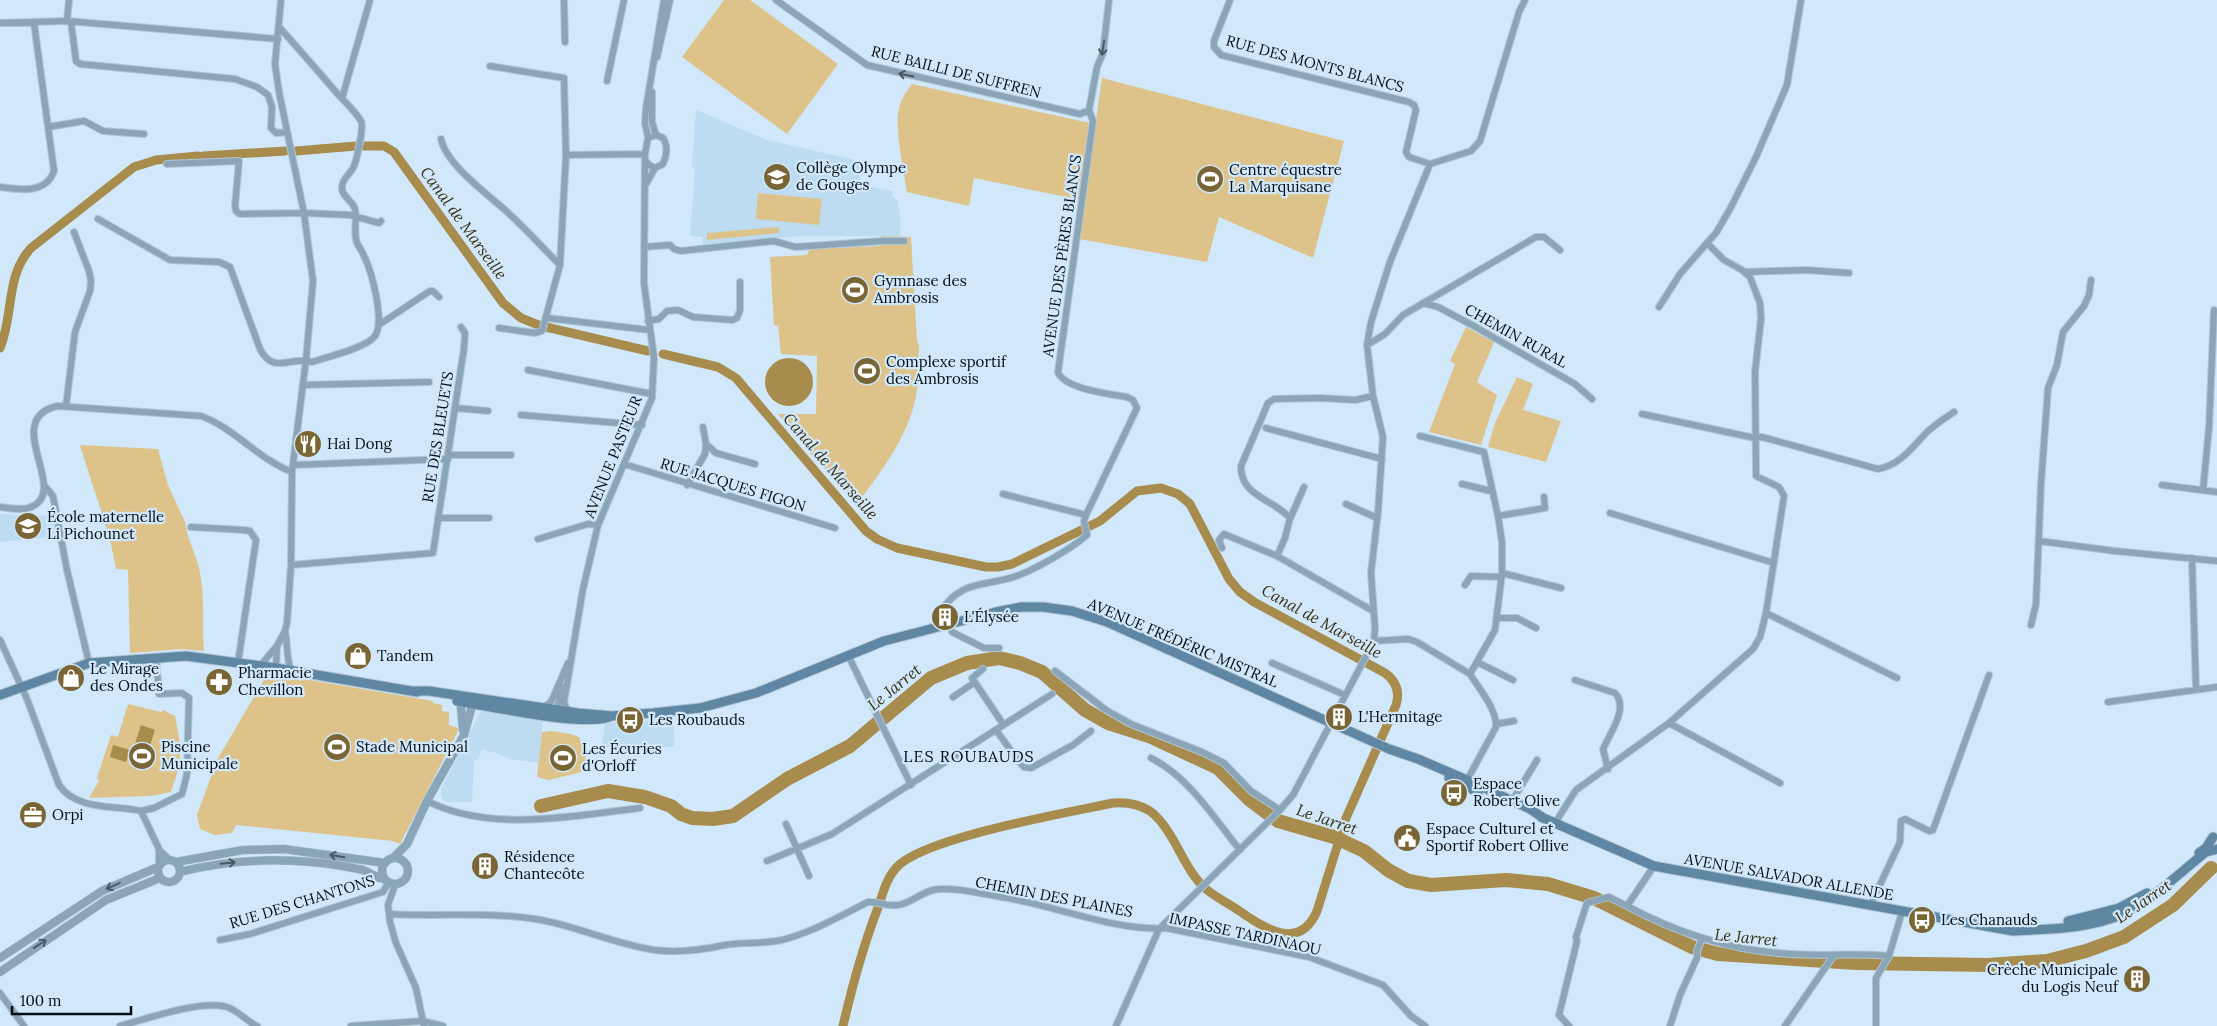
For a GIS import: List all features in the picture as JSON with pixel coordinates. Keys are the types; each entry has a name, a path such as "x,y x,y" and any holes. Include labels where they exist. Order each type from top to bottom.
{"main road":[{"name":"AVENUE FRÉDÉRIC MISTRAL","path":"0,695 89,663 199,657 567,715 612,716 700,708 756,693 884,641 1021,607 1057,608 1091,615 1389,749"},
{"name":"AVENUE FRÉDÉRIC MISTRAL","path":"473,701 541,707 556,713"},
{"name":"AVENUE SALVADOR ALLENDE","path":"1389,749 1418,758 1465,783 1654,866 1902,912 2013,930 2066,927 2121,914 2146,901 2206,852 2217,848"},
{"name":"AVENUE SALVADOR ALLENDE","path":"1465,783 1512,800 1545,819"},
{"path":"2216,827 2213,836 2217,848"},
{"name":"AVENUE SALVADOR ALLENDE","path":"2038,929 2119,908 2142,896 2206,848 2213,836"}],"street":[{"path":"69,0 69,22 76,61 80,64 235,79 263,90 271,101 271,128 276,133 287,132"},
{"path":"281,0 275,64 304,213 313,281 306,360 292,469 291,565 285,631 288,644 286,659 291,671"},
{"path":"342,98 370,0"},
{"path":"562,0 565,42"},
{"path":"607,81 624,0"},
{"path":"655,63 655,48 664,0"},
{"path":"652,80 652,122 656,135 664,140 666,152 663,164 656,168 649,165 645,157 648,138 645,123 646,108 655,63 660,49 670,0"},
{"name":"RUE BAILLI DE SUFFREN","path":"776,0 867,65 889,72 1080,114 1089,110"},
{"name":"AVENUE DES PÈRES BLANCS","path":"937,627 937,619 941,611 953,596 962,589 1010,578 1083,539 1086,529 1086,515 1136,408 1133,400 1127,397 1074,386 1063,381 1058,372 1093,121 1089,110 1097,67 1103,53 1109,0"},
{"name":"RUE DES MONTS BLANCS","path":"1230,0 1214,41 1216,52 1221,56 1409,102 1414,105 1416,110 1406,152 1409,157 1430,164"},
{"path":"1116,1026 1160,929 1270,821 1297,788 1374,641 1371,573 1383,437 1373,396 1367,346 1371,322 1390,262 1430,164 1471,151 1475,149 1480,141 1519,12 1525,0"},
{"path":"1659,307 1680,274 1716,233 1756,156 1787,85 1801,0"},
{"path":"0,24 69,22 278,39"},
{"path":"0,187 29,190 47,184 54,171 34,23"},
{"path":"279,26 361,121 363,128 358,140 359,152 353,168 344,179 342,188 343,193 354,205 355,238 369,270 380,324"},
{"path":"490,66 564,78 566,155 560,265 546,320 542,331 535,333 499,328"},
{"path":"48,127 84,121 103,131 144,134"},
{"path":"648,138 656,135"},
{"path":"441,139 443,150 482,191 506,210 560,265"},
{"path":"566,155 645,157"},
{"name":"AVENUE PASTEUR","path":"567,715 564,702 572,647 598,525 642,425 652,394 654,358 645,292 645,157"},
{"path":"167,164 239,161 235,206 236,211 240,214 304,213 355,217 380,223 381,221"},
{"name":"AVENUE PASTEUR","path":"646,186 656,168"},
{"path":"98,219 170,260 225,264 230,267 264,355 275,363 306,360 312,362 366,343 374,337 380,324 430,291 433,291 439,297"},
{"path":"66,406 75,332 90,291 91,281 74,232"},
{"path":"1367,346 1385,334 1404,315 1536,238 1544,237 1560,250"},
{"path":"644,247 670,245 674,249 682,251 774,241 795,247 904,241"},
{"path":"1555,823 1576,790 1669,723 1753,649 1760,637 1766,613 1784,496 1779,487 1756,476 1755,438 1757,401 1755,372 1761,319 1760,303 1750,277 1724,260 1707,243"},
{"path":"1745,272 1806,270 1849,273"},
{"path":"2031,625 2036,604 2048,388 2057,365 2063,332 2084,306 2089,295 2091,280"},
{"path":"648,321 659,319 667,311 678,310 693,318 732,320 737,318 740,310 740,282"},
{"name":"CHEMIN RURAL","path":"1423,303 1438,307 1472,325 1575,384 1592,399"},
{"path":"2203,490 2209,428 2214,310"},
{"path":"546,320 649,330"},
{"name":"RUE DES BLEUETS","path":"291,565 433,553 466,332 461,327"},
{"path":"528,370 652,394"},
{"path":"302,385 429,382"},
{"path":"1290,519 1277,507 1247,488 1241,475 1241,466 1268,403 1274,399 1320,398 1355,400 1373,396"},
{"path":"0,508 31,507 40,499 44,486 34,438 34,424 40,413 47,408 66,406 201,416 213,421 268,461 292,469 448,457 511,455"},
{"path":"456,408 488,411"},
{"path":"1642,414 1755,438 1762,437 1878,469 1887,468 1898,462 1929,431 1954,412"},
{"path":"521,415 642,425"},
{"path":"687,485 705,454 706,444 703,427"},
{"path":"1266,428 1382,459"},
{"path":"1420,436 1484,452 1498,516 1502,542 1501,575 1495,630 1470,674"},
{"path":"706,444 716,453 755,464"},
{"name":"RUE JACQUES FIGON","path":"624,464 687,485 835,528"},
{"path":"1462,484 1491,491"},
{"path":"2162,485 2217,492"},
{"path":"44,486 53,496 67,570 89,663"},
{"path":"1277,556 1304,487"},
{"path":"1003,494 1086,515"},
{"path":"1498,516 1545,508 1544,497"},
{"path":"1346,504 1377,518"},
{"path":"1610,513 1774,564"},
{"path":"438,518 489,518"},
{"path":"538,539 588,524 598,525"},
{"path":"191,527 250,531 256,540 238,663"},
{"path":"1222,548 1219,540 1224,534 1228,534 1277,556 1373,611"},
{"path":"2039,541 2217,561"},
{"path":"2192,558 2196,689"},
{"path":"1465,585 1471,576 1501,575 1562,588"},
{"path":"1766,613 1897,678"},
{"path":"1497,618 1518,618 1536,628"},
{"path":"948,624 952,632 984,648 999,648"},
{"path":"260,666 277,646 285,631"},
{"path":"1374,641 1408,639 1418,642 1470,674 1494,712 1496,724 1492,738 1465,783"},
{"path":"0,640 22,687 54,772 64,792 80,802 142,811 154,808 182,794 187,774 189,698 182,693 160,694 156,658"},
{"path":"277,646 278,669"},
{"name":"AVENUE PASTEUR","path":"556,713 572,647"},
{"path":"848,655 911,784"},
{"path":"278,669 286,659"},
{"path":"1477,662 1513,680"},
{"path":"1272,663 1345,695"},
{"path":"983,669 972,678 1003,724"},
{"name":"AVENUE PASTEUR","path":"541,707 549,704 552,700 565,671"},
{"path":"1054,671 1106,710 1131,724 1202,752 1224,763 1251,791 1279,811"},
{"path":"1870,906 1900,842 1901,821 1906,819 1929,831 1934,830 1988,675"},
{"path":"1574,680 1615,693 1620,698 1621,711 1603,749 1608,768"},
{"path":"954,697 975,682"},
{"path":"2108,702 2217,687"},
{"path":"767,861 832,834 1052,694"},
{"path":"460,698 464,735"},
{"path":"0,958 102,891 159,866 164,860 173,861 243,850 284,850 385,862 393,858 407,844 427,801 464,735 473,701"},
{"path":"1496,724 1514,721"},
{"path":"1669,723 1780,783"},
{"path":"996,730 1020,763 1024,767 1032,768 1073,745 1091,731"},
{"path":"1151,758 1168,766 1183,780 1240,850"},
{"path":"1512,800 1537,760"},
{"path":"427,801 446,811 459,814 524,820 640,808"},
{"path":"142,811 159,849 160,878"},
{"path":"786,824 809,876"},
{"path":"160,878 166,882 174,881 180,872 216,864 283,859 364,870 377,878 389,882 403,883 408,876 406,864 407,844"},
{"path":"159,849 173,861 180,872"},
{"path":"393,858 400,859 406,864"},
{"path":"385,862 382,871 389,882 388,904 396,943 416,988 423,1023"},
{"path":"1627,906 1654,866"},
{"path":"0,972 106,900 160,878"},
{"name":"RUE DES CHANTONS","path":"220,940 250,934 383,892 389,882"},
{"name":"CHEMIN DES PLAINES","path":"390,914 495,916 540,920 608,940 653,950 704,950 727,945 757,944 783,939 827,924 858,907 872,902 886,906 901,905 926,892 942,889 1003,897 1117,923 1153,930 1160,929"},
{"path":"1569,1026 1559,1015 1577,941 1576,937 1587,903 1603,898 1609,897 1699,944 1831,959 1852,953 1888,958"},
{"path":"1876,1026 1876,978 1888,958 1902,912"},
{"name":"IMPASSE TARDINAOU","path":"1160,929 1309,957 1384,985 1411,1016 1425,1026"},
{"path":"1670,1026 1680,995 1697,958 1699,944"},
{"path":"1784,1026 1831,959"},
{"path":"0,993 24,1026"},
{"path":"120,1026 184,1009 210,1005 226,1006 257,1026"},
{"path":"351,1026 423,1023 443,1026"}],"shaded area":[{"path":"724,0 750,0 838,64 787,134 682,57"},
{"name":"Centre équestre La Marquisane","path":"1102,78 1344,141 1313,258 1219,217 1207,262 1079,239"},
{"path":"912,84 1090,123 1081,200 974,178 969,206 907,192 899,138 898,117 901,102"},
{"name":"Collège Olympe de Gouges","path":"696,110 767,140 860,161 860,185 892,191 892,196 897,200 901,222 900,236 801,236 703,244 703,237 690,236 695,168 692,168"},
{"path":"758,193 822,199 819,225 756,219"},
{"path":"779,227 779,233 707,240 707,233"},
{"name":"Complexe sportif des Ambrosis","path":"881,236 911,237 917,340 919,346 918,384 907,425 893,453 858,503 810,453 778,414 816,414 817,356 781,354 778,326 774,325 770,257 807,255 810,249 881,246"},
{"path":"1466,327 1494,342 1477,382 1497,395 1481,445 1429,432 1455,364 1450,361"},
{"path":"789,358 798,360 806,365 811,373 813,382 811,391 806,399 798,404 789,406 780,404 772,399 767,391 765,382 767,373 772,365 780,360"},
{"path":"1517,377 1533,384 1523,410 1561,421 1546,462 1488,447 1495,423"},
{"path":"80,445 158,449 168,485 186,524 199,567 202,583 204,651 182,649 130,653 128,570 116,569 105,522"},
{"name":"École maternelle Li Pichounet","path":"0,514 53,516 58,536 0,542"},
{"name":"Stade Municipal","path":"268,673 433,701 433,703 442,705 442,711 449,712 449,725 458,728 458,731 400,844 393,841 236,825 232,833 215,835 200,829 197,815 217,760"},
{"name":"Piscine Municipale","path":"128,704 161,712 163,710 175,716 180,754 178,771 171,792 151,796 89,798 99,781 97,778 111,735 118,737"},
{"path":"482,709 543,718 539,763 510,759 482,750 477,761 474,760 472,802 446,802 441,797 441,789"},
{"path":"673,719 675,747 602,747 605,723"},
{"path":"141,725 155,730 146,758 132,753"},
{"name":"Les Écuries d'Orloff","path":"552,731 579,737 590,770 549,780 537,777 542,732"},
{"path":"113,745 130,750 126,762 110,757"}],"waterway":[{"name":"Canal de Marseille","path":"296,151 356,146"},
{"name":"Canal de Marseille","path":"361,146 384,146 394,152 503,303 521,318 541,326"},
{"name":"Canal de Marseille","path":"203,156 285,151"},
{"name":"Canal de Marseille","path":"0,348 7,322 13,283 23,259 31,248 134,167 156,160 198,156"},
{"name":"Canal de Marseille","path":"546,327 648,351"},
{"name":"Canal de Marseille","path":"663,354 718,367 736,378 866,531 877,539 897,548 986,567 998,567 1012,564 1100,521 1137,491 1161,488 1178,494 1190,504 1229,579 1240,592 1254,602 1385,673 1396,687 1398,696 1396,705 1346,818 1317,911 1309,924 1301,931 1291,934 1269,929 1206,889 1191,871 1166,828 1159,819 1146,809 1132,804 1113,803 1064,813 998,828 934,846 911,857 896,868 886,884 866,941 843,1026"},
{"name":"Le Jarret","path":"541,806 608,791 645,797 671,806 681,814 692,818 713,819 733,816 787,779 850,746 931,678 967,663 999,658 1020,663 1042,672 1085,710 1108,723 1149,736 1218,768 1250,800 1278,821 1334,837 1364,851 1388,870 1408,881 1431,885 1506,880 1548,884 1594,898 1692,947 1718,954 1856,963 1988,965 2047,961 2086,951 2124,937 2173,905 2211,868"}],"place":[{"name":"Collège Olympe de Gouges","path":"777,177"},
{"name":"Centre équestre La Marquisane","path":"1210,179"},
{"name":"Gymnase des Ambrosis","path":"855,290"},
{"name":"Complexe sportif des Ambrosis","path":"867,371"},
{"name":"Hai Dong","path":"308,444"},
{"name":"École maternelle Li Pichounet","path":"28,526"},
{"name":"L'Élysée","path":"945,617"},
{"name":"Tandem","path":"358,656"},
{"name":"Le Mirage des Ondes","path":"71,678"},
{"name":"Pharmacie Chevillon","path":"219,682"},
{"name":"L'Hermitage","path":"1339,717"},
{"name":"Les Roubauds","path":"630,720"},
{"name":"Stade Municipal","path":"337,747"},
{"name":"Piscine Municipale","path":"142,756"},
{"name":"Les Écuries d'Orloff","path":"563,758"},
{"name":"Espace Robert Olive","path":"1454,793"},
{"name":"Orpi","path":"33,815"},
{"name":"Espace Culturel et Sportif Robert Ollive","path":"1407,838"},
{"name":"Résidence Chantecôte","path":"485,866"},
{"name":"Les Chanauds","path":"1922,920"},
{"name":"Crèche Municipale du Logis Neuf","path":"2137,979"}],"district":[{"name":"LES ROUBAUDS","path":"969,756"}]}
